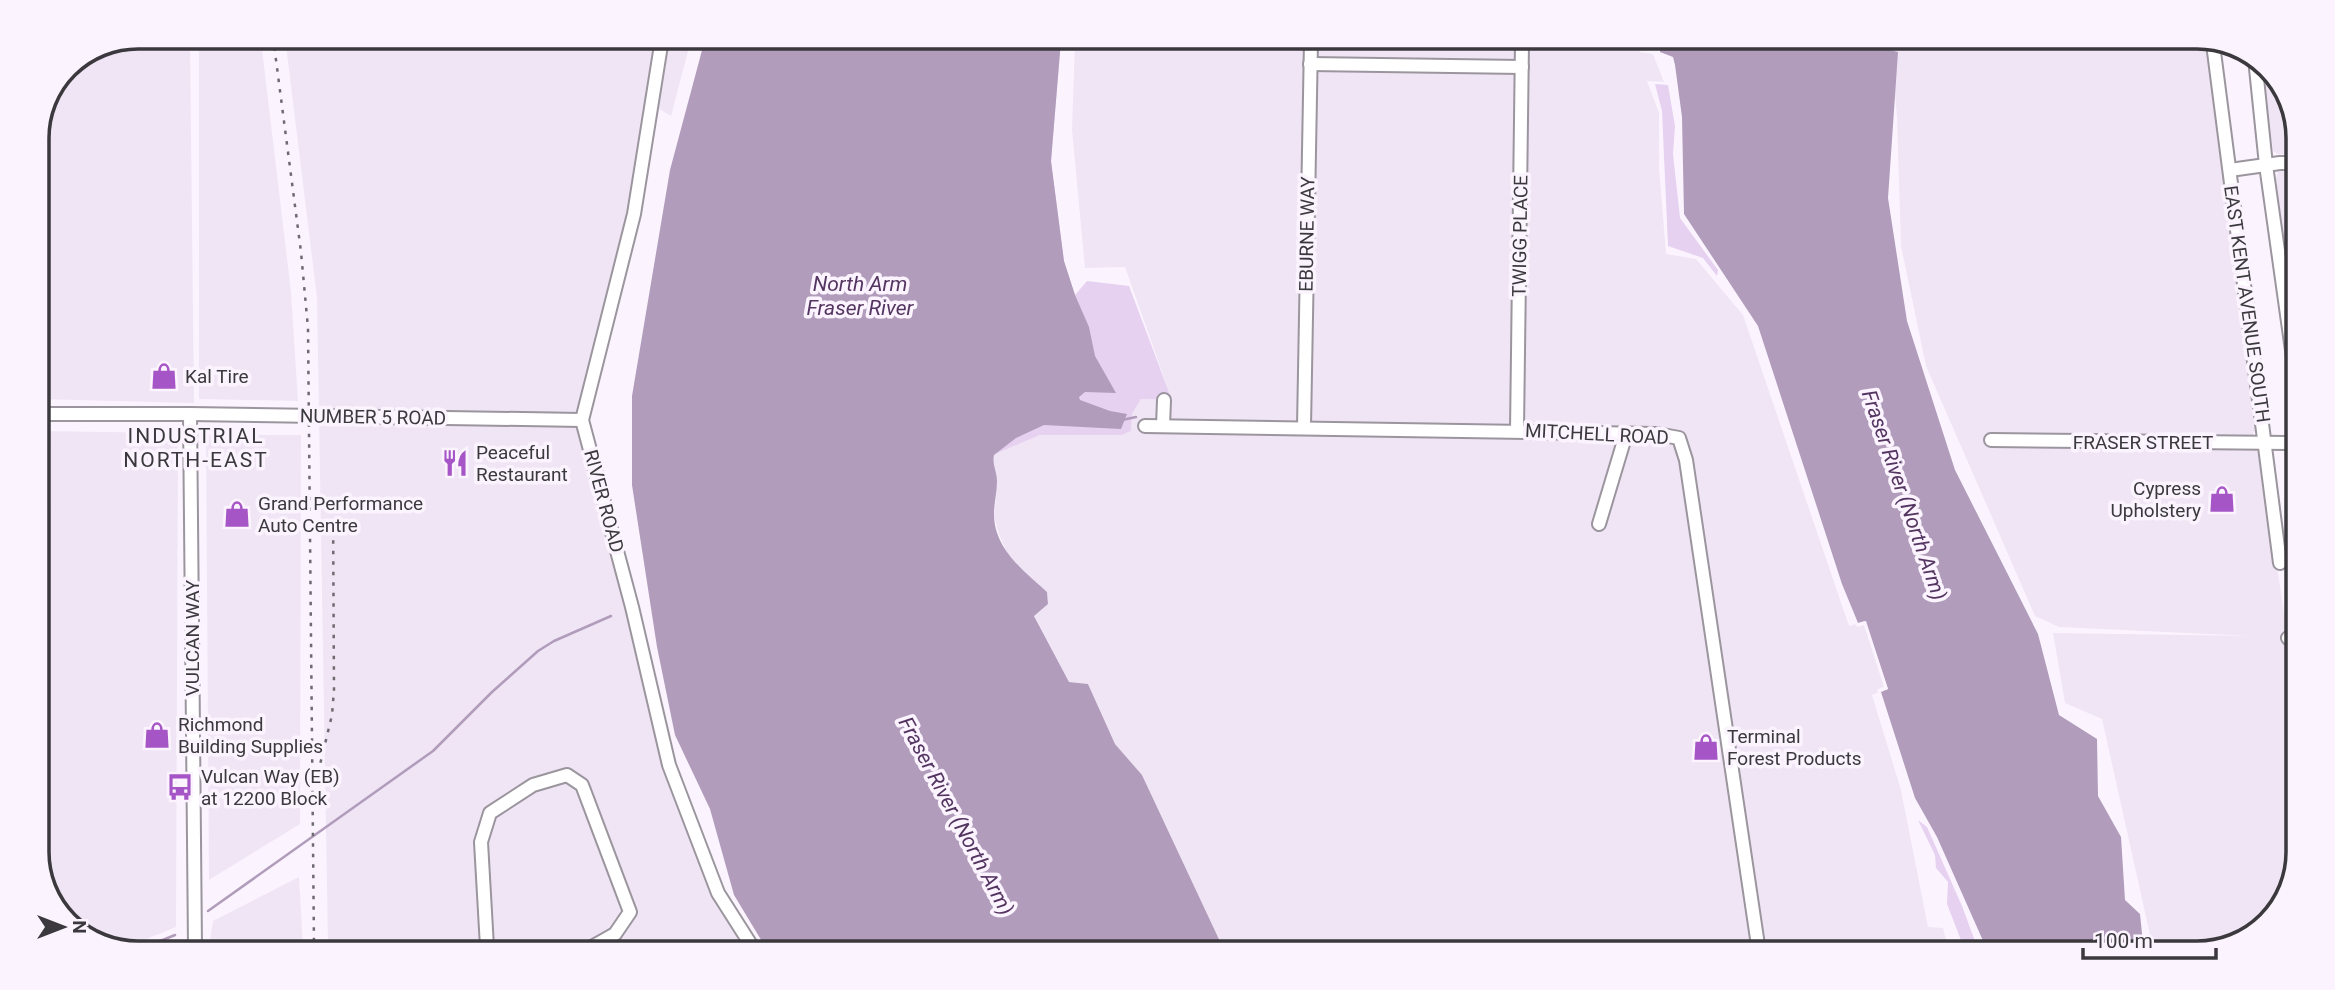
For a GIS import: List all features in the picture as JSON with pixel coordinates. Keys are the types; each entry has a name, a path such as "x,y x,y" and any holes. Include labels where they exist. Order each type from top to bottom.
{"street":[{"name":"RIVER ROAD","path":"660,49 634,214 582,420 630,598 669,765 718,893 749,941"},
{"name":"EBURNE WAY","path":"1304,427 1311,49"},
{"name":"TWIGG PLACE","path":"1517,430 1522,49"},
{"name":"EAST KENT AVENUE SOUTH","path":"2214,51 2280,563"},
{"path":"1310,64 1522,67"},
{"path":"2256,72 2286,308"},
{"path":"2230,170 2286,164"},
{"path":"1163,426 1164,400"},
{"name":"NUMBER 5 ROAD","path":"49,414 582,420"},
{"name":"VULCAN WAY","path":"190,414 194,941"},
{"name":"MITCHELL ROAD","path":"1145,426 1304,427 1398,431 1517,430 1657,434 1679,438 1685,454 1757,941"},
{"path":"1599,524 1626,434"},
{"name":"FRASER STREET","path":"1991,440 2286,443"},
{"path":"486,941 481,842 490,813 533,785 567,775 582,785 630,912 615,934 603,941"}],"shaded area":[{"path":"190,49 194,403 49,399 51,121 56,104 75,75 104,56 121,51"},
{"path":"199,49 262,49 291,292 298,401 199,399"},
{"path":"286,49 660,49 634,214 582,420 669,765 718,893 749,941 328,941 317,298"},
{"path":"663,49 689,49 671,116 653,105"},
{"path":"1060,49 1051,161 1064,262 1075,295 1087,281 1129,286 1172,400 1141,399 1132,414 1131,431 1122,435 1040,435 993,455"},
{"path":"1075,49 1640,49 1640,52 1653,54 1664,82 1647,81 1659,113 1659,167 1666,254 1696,259 1743,315 1849,626 1866,621 1888,689 1872,695 1901,790 1928,927 1943,928 1946,941 1220,941 1142,775 1115,744 1088,684 1069,682 1034,615 1048,604 1047,592 1009,558 994,516 996,499 993,455 1040,435 1122,435 1131,431 1132,414 1141,399 1172,400 1125,267 1085,268 1072,130"},
{"path":"1891,49 2209,50 2257,430 2253,433 2255,450 2260,452 2286,627 2284,869 2279,886 2264,911 2236,932 2197,941 2151,941 2102,719 2065,703 2053,633 2250,636 2059,627 2035,616 1926,366 1901,246 1897,118"},
{"path":"2263,78 2279,104 2286,132 2286,154 2273,151"},
{"path":"1655,84 1668,85 1675,126 1673,154 1680,218 1718,270 1717,276 1703,258 1668,246 1662,111"},
{"path":"2286,171 2286,241 2283,237 2276,179 2278,172"},
{"path":"49,431 178,433 176,927 138,941 121,939 98,931 98,892 59,892 49,858"},
{"path":"206,435 301,435 300,824 209,880"},
{"path":"1918,820 1927,827 1975,941 1961,941 1947,904 1948,882 1936,868 1935,855"},
{"path":"299,877 303,941 210,941 213,921"}],"water":[{"name":"North Arm Fraser River","path":"702,49 1060,49 1051,161 1064,261 1089,327 1095,356 1116,393 1085,392 1079,397 1080,400 1110,411 1127,414 1121,429 1044,425 1016,438 994,455 997,481 995,527 1012,558 1047,592 1048,604 1034,616 1069,682 1088,684 1115,744 1142,775 1220,941 762,941 734,895 710,809 675,735 657,647 632,485 632,396 670,170"},
{"name":"Fraser River (North Arm)","path":"1660,49 1886,49 1898,52 1888,198 1907,321 1955,470 2038,634 2059,715 2097,739 2098,796 2121,837 2125,900 2140,914 2143,941 1983,941 1937,837 1915,798 1881,692 1888,689 1865,621 1858,623 1842,584 1758,326 1684,214 1682,117 1675,65 1673,57 1660,52"}],"pier":[{"path":"1866,621 1888,689 1877,693 1878,689 1884,687 1864,625 1858,627 1855,624"}],"waterway":[{"path":"1122,420 1136,417"},
{"path":"208,911 433,751 538,651 611,616"},
{"path":"160,941 175,935"}],"railway":[{"path":"275,49 308,328 314,941"},
{"path":"318,773 332,715 334,690 333,502"}],"place":[{"name":"Kal Tire","path":"164,376"},
{"name":"Peaceful Restaurant","path":"455,463"},
{"name":"Cypress Upholstery","path":"2222,499"},
{"name":"Grand Performance Auto Centre","path":"237,514"},
{"name":"Richmond Building Supplies","path":"157,735"},
{"name":"Terminal Forest Products","path":"1706,747"},
{"name":"Vulcan Way (EB) at 12200 Block","path":"180,787"}],"district":[{"name":"INDUSTRIAL NORTH-EAST","path":"196,448"}]}
